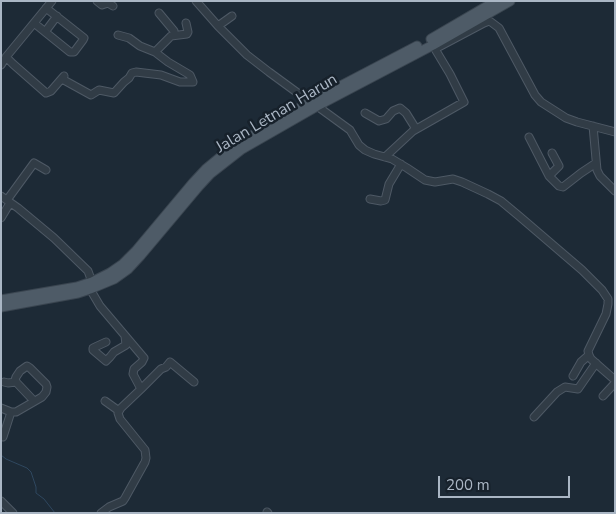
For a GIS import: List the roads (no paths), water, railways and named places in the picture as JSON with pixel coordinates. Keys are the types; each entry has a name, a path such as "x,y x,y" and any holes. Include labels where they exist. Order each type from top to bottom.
{"main road":[{"name":"Jalan Letnan Harun","path":"433,44 496,1"},
{"name":"Jalan Letnan Harun","path":"1,307 60,293 77,286 91,286 124,264 206,169 230,154 238,144 433,44 510,1"},
{"name":"Jalan Letnan Harun","path":"1,300 60,293"}],"street":[{"path":"1,65 52,1"},
{"path":"97,1 102,5 108,3 113,6"},
{"path":"196,1 247,55 350,130 359,145 365,150 401,164 428,182 454,179 501,201 595,283 612,304 588,351 596,363 615,381 603,396"},
{"path":"34,23 72,53 74,52 83,40 83,37 46,8"},
{"path":"159,13 174,34"},
{"path":"45,32 57,16"},
{"path":"218,26 232,16"},
{"path":"385,157 416,129 464,102 433,44 489,21 499,28 535,96 544,104 572,120 615,132"},
{"path":"155,52 167,39 187,25"},
{"path":"6,57 46,93 51,91 63,77 92,95 99,90 114,93 130,78 132,73 136,72 161,75 180,82 193,82 190,75 155,52 140,46 129,38 118,35"},
{"path":"364,113 379,121 388,118 393,111 400,108 406,113 416,129"},
{"path":"592,126 598,173 615,190"},
{"path":"529,137 550,176 561,187 596,163"},
{"path":"550,176 559,166 552,153"},
{"path":"1,218 6,200 34,162 46,170"},
{"path":"370,199 385,200 389,184 401,164"},
{"path":"6,200 54,238 88,270 91,286 100,306 144,358 134,369 133,374 141,389"},
{"path":"106,342 93,350 106,361 114,352 126,345 125,336"},
{"path":"573,376 581,362 589,355"},
{"path":"101,513 123,501 146,458 142,445 120,419 119,411 170,362 194,382"},
{"path":"534,416 557,392 566,387 578,389 596,363"},
{"path":"1,408 16,412 44,395 46,390 46,384 42,378 27,366 16,377 16,382"},
{"path":"4,382 16,382"},
{"path":"16,382 34,400"},
{"path":"105,401 119,411"},
{"path":"3,437 11,412"},
{"path":"1,501 14,513"}],"waterway":[{"path":"1,455 27,468 31,472 36,493 44,499 55,513"}]}
